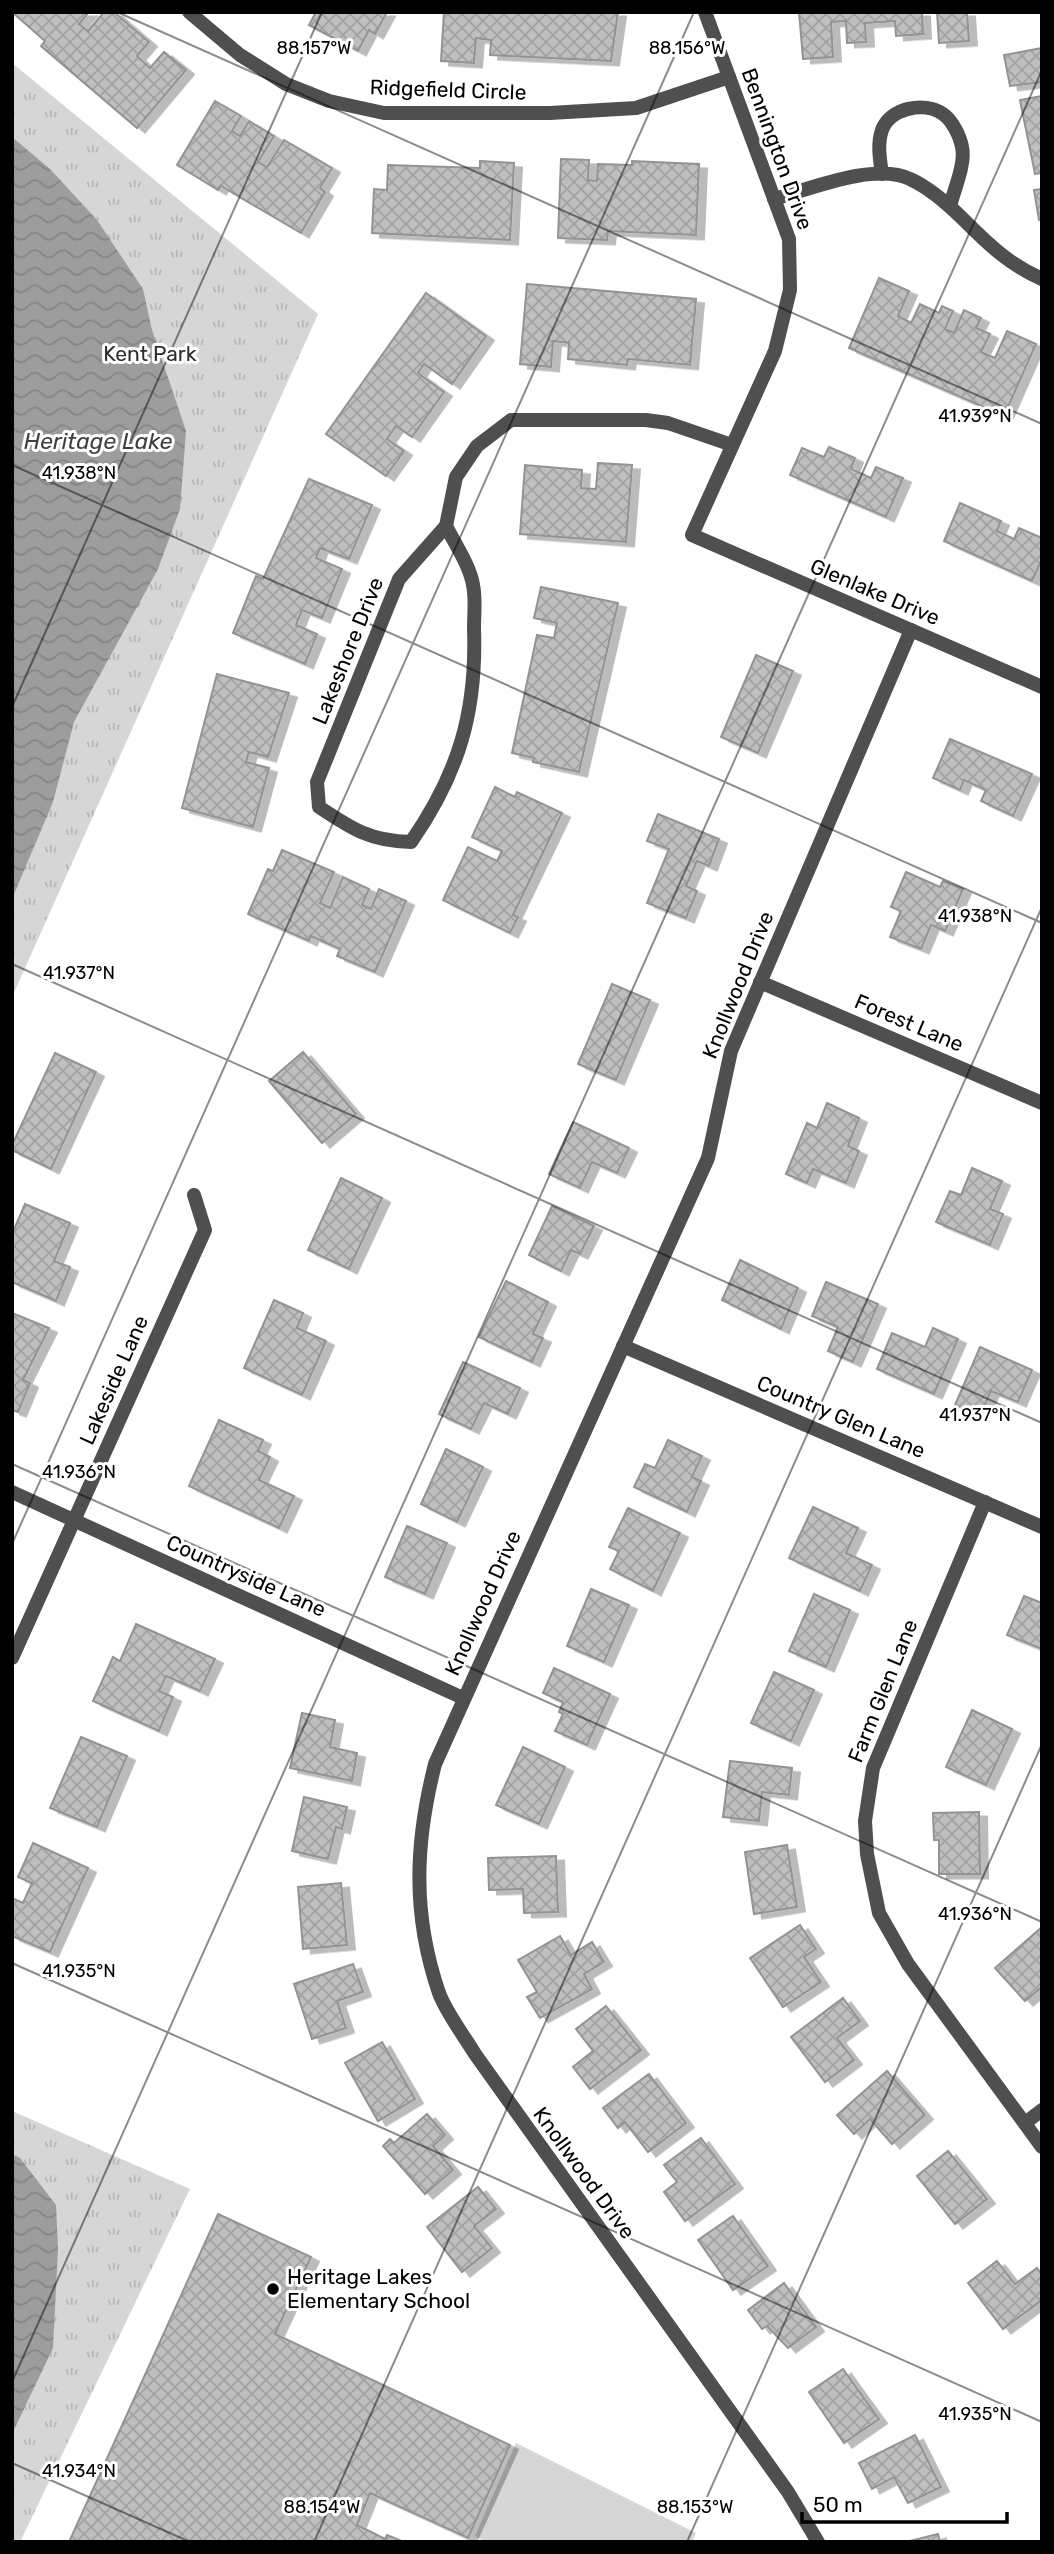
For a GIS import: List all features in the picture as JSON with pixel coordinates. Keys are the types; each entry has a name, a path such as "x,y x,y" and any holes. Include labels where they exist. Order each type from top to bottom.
{"street":[{"name":"Ridgefield Circle","path":"190,12 240,55 286,84 329,101 384,113 550,113 636,108 729,77"},
{"name":"Bennington Drive","path":"692,535 775,351 786,315 791,276 789,239 705,12"},
{"path":"882,174 879,150 882,130 890,117 909,108 926,108 943,114 954,127 963,149 950,206"},
{"path":"775,199 851,177 882,174 909,178 950,206 999,255 1042,279"},
{"path":"446,526 457,477 464,463 487,436 510,420 646,420 668,423 732,445"},
{"name":"Lakeshore Drive","path":"446,526 473,583 475,662 472,703 461,745 449,775 411,842 386,841 356,832 319,807 317,782 399,579 446,526"},
{"name":"Glenlake Drive","path":"692,535 1042,687"},
{"name":"Knollwood Drive","path":"818,2542 788,2492 493,2082 440,1994 420,1900 418,1871 422,1817 435,1764 708,1158 731,1051 911,630"},
{"name":"Forest Lane","path":"760,982 1042,1103"},
{"name":"Lakeside Lane","path":"12,1658 205,1230 194,1195"},
{"name":"Country Glen Lane","path":"623,1346 1042,1527"},
{"name":"Countryside Lane","path":"12,1492 463,1698"},
{"name":"Farm Glen Lane","path":"985,1502 873,1768 865,1821 867,1854 879,1913 908,1964 1042,2147"},
{"path":"1025,2123 1042,2110"}],"green space":[{"name":"Kent Park","path":"12,63 318,314 12,997"},
{"path":"12,2111 190,2189 20,2542 12,2542"},
{"path":"516,2443 696,2533 692,2542 486,2542 475,2536"}],"water":[{"name":"Heritage Lake","path":"12,137 50,169 97,220 143,289 152,330 186,431 180,509 158,569 74,722 53,802 12,899"},
{"path":"12,2154 20,2158 56,2205 58,2249 53,2348 12,2434"}],"building":[{"path":"12,12 89,12 79,24 88,31 104,12 114,12 149,42 137,56 150,68 164,52 186,70 137,128 41,46 45,41"},
{"path":"316,12 387,12 375,34 369,30 358,51 309,25"},
{"path":"444,12 618,12 611,61 490,55 491,40 476,38 474,63 441,61"},
{"path":"799,12 922,12 923,34 896,36 895,21 865,23 866,42 847,43 846,21 831,22 833,57 803,59"},
{"path":"937,12 967,12 969,41 939,43"},
{"path":"1042,48 1042,82 1010,86 1004,55"},
{"path":"1042,96 1042,173 1035,174 1020,100"},
{"path":"215,101 241,116 232,131 240,136 249,121 274,136 258,162 267,167 284,140 332,168 320,188 325,192 301,233 221,186 218,190 177,165"},
{"path":"561,159 589,160 588,180 597,181 598,164 632,165 632,161 699,164 696,235 608,231 607,240 558,238"},
{"path":"480,161 514,163 510,240 372,233 374,189 387,190 388,165 480,168"},
{"path":"1042,189 1042,219 1039,220 1034,190"},
{"path":"879,278 909,291 898,316 911,323 920,304 939,313 942,306 953,311 945,329 954,333 964,310 981,318 976,328 990,334 981,352 995,358 1007,331 1036,344 1004,416 849,348"},
{"path":"527,284 696,299 690,365 628,359 627,365 568,359 569,343 553,341 551,367 520,364"},
{"path":"426,293 486,336 452,384 424,364 418,373 444,392 412,437 396,426 387,439 404,451 386,476 326,434"},
{"path":"829,447 855,458 851,469 871,478 876,467 903,478 886,517 790,475 802,448 824,457"},
{"path":"598,463 632,465 626,542 520,534 525,465 582,470 581,488 596,489"},
{"path":"309,479 372,505 349,559 320,548 316,558 342,569 322,618 302,610 296,625 317,634 305,664 233,633 256,576 263,579"},
{"path":"960,503 1001,521 997,531 1014,539 1019,528 1042,538 1042,559 1032,581 944,541"},
{"path":"541,587 618,603 579,772 533,762 534,758 512,753 537,635 554,638 557,623 534,618"},
{"path":"756,655 793,671 758,753 721,737"},
{"path":"217,674 289,693 268,757 249,752 246,762 269,768 253,827 182,808"},
{"path":"950,739 1032,774 1013,816 981,801 986,790 964,780 960,790 933,778"},
{"path":"495,787 515,797 517,792 562,813 513,915 518,917 510,933 443,900 468,847 497,861 502,851 472,837"},
{"path":"658,814 719,839 709,866 697,861 686,886 697,891 686,918 647,903 669,849 647,841"},
{"path":"282,850 334,872 320,903 330,908 343,877 369,889 362,905 371,909 379,889 406,901 375,972 337,956 340,949 311,936 309,941 248,914 268,869 273,871"},
{"path":"906,872 940,887 943,881 963,889 945,931 931,925 921,949 890,937 901,911 891,907"},
{"path":"612,984 650,1000 616,1080 578,1064"},
{"path":"303,1052 356,1114 322,1143 269,1081"},
{"path":"55,1053 96,1072 51,1169 12,1150 12,1145"},
{"path":"827,1103 859,1118 848,1146 859,1151 846,1183 813,1169 807,1183 786,1174 807,1123 817,1128"},
{"path":"573,1122 629,1148 617,1173 592,1162 580,1188 549,1174"},
{"path":"972,1168 1002,1181 990,1209 1003,1214 990,1245 936,1222 950,1191 961,1195"},
{"path":"341,1178 382,1198 349,1269 308,1250"},
{"path":"25,1204 70,1223 54,1261 70,1267 56,1301 12,1282 12,1234"},
{"path":"552,1206 594,1226 580,1254 571,1250 561,1271 529,1255"},
{"path":"740,1260 798,1288 781,1329 722,1300"},
{"path":"506,1281 548,1302 533,1334 543,1338 532,1362 479,1337"},
{"path":"826,1282 878,1304 853,1362 828,1351 838,1327 812,1316"},
{"path":"274,1300 303,1313 297,1328 326,1341 302,1395 244,1368"},
{"path":"12,1313 49,1328 23,1380 30,1383 18,1412 12,1410"},
{"path":"933,1328 958,1339 934,1394 877,1369 892,1333 925,1347"},
{"path":"980,1347 1032,1370 1018,1402 991,1391 980,1415 955,1405"},
{"path":"463,1362 520,1388 508,1414 484,1403 471,1429 439,1414"},
{"path":"219,1420 263,1440 258,1451 270,1457 259,1480 294,1496 279,1528 189,1486"},
{"path":"668,1440 702,1456 692,1477 701,1481 687,1512 634,1487 645,1464 655,1468"},
{"path":"446,1449 483,1467 457,1522 421,1504"},
{"path":"813,1507 858,1528 846,1553 872,1565 860,1591 789,1558"},
{"path":"628,1508 680,1533 653,1591 610,1569 619,1551 609,1547"},
{"path":"407,1526 447,1543 425,1594 385,1577"},
{"path":"591,1589 629,1605 604,1662 567,1646"},
{"path":"814,1594 850,1610 826,1667 789,1651"},
{"path":"1024,1596 1042,1603 1042,1649 1007,1635"},
{"path":"136,1624 215,1659 200,1691 166,1676 159,1691 173,1697 159,1731 93,1701 113,1657 120,1661"},
{"path":"554,1668 610,1694 587,1745 555,1731 563,1714 559,1712 563,1702 543,1693"},
{"path":"774,1672 814,1690 791,1741 751,1723"},
{"path":"972,1710 1012,1729 986,1785 946,1767"},
{"path":"302,1713 335,1720 330,1747 357,1753 352,1781 290,1768"},
{"path":"81,1737 127,1756 97,1827 50,1808"},
{"path":"523,1747 565,1767 539,1824 496,1805"},
{"path":"730,1761 792,1768 789,1795 762,1792 759,1821 723,1817"},
{"path":"304,1797 347,1807 342,1829 336,1827 328,1859 292,1851"},
{"path":"979,1812 980,1874 939,1874 939,1840 934,1840 933,1813"},
{"path":"33,1843 88,1868 50,1952 12,1936 12,1898 23,1903 32,1883 18,1877"},
{"path":"787,1845 797,1907 754,1914 745,1852"},
{"path":"556,1856 558,1912 524,1913 523,1889 489,1890 488,1858"},
{"path":"341,1883 347,1945 303,1949 298,1887"},
{"path":"800,1925 816,1949 804,1957 821,1982 783,2007 750,1958"},
{"path":"1042,1927 1042,1987 1025,2001 995,1968"},
{"path":"560,1936 571,1955 592,1942 604,1962 584,1974 592,1989 540,2018 527,1997 537,1992 518,1960"},
{"path":"353,1964 363,1992 337,2001 346,2028 312,2039 294,1984"},
{"path":"843,1998 860,2021 837,2038 854,2060 825,2082 791,2037"},
{"path":"606,2006 641,2050 590,2089 573,2067 593,2051 576,2029"},
{"path":"382,2042 415,2099 378,2121 345,2063"},
{"path":"887,2071 925,2115 892,2144 870,2119 854,2134 837,2115"},
{"path":"649,2074 686,2123 648,2152 625,2122 618,2128 603,2108"},
{"path":"427,2114 445,2135 433,2146 453,2170 425,2194 383,2146 390,2139 394,2143"},
{"path":"701,2138 735,2184 685,2221 664,2192 677,2182 664,2165"},
{"path":"948,2151 987,2199 955,2224 917,2176"},
{"path":"478,2187 496,2209 474,2226 492,2248 462,2272 427,2227"},
{"name":"Heritage Lakes Elementary School","path":"218,2214 311,2257 275,2334 510,2445 468,2538 370,2493 357,2525 385,2539 387,2535 404,2542 69,2542"},
{"path":"733,2216 768,2266 733,2290 698,2240"},
{"path":"997,2261 1015,2284 1037,2268 1042,2275 1042,2300 1003,2329 968,2283"},
{"path":"784,2283 816,2327 788,2348 767,2326 762,2329 748,2310"},
{"path":"843,2369 879,2419 844,2443 809,2392"},
{"path":"915,2435 941,2487 908,2503 894,2477 872,2489 859,2463"},
{"path":"938,2534 940,2542 906,2542"}],"place":[{"name":"Heritage Lakes Elementary School","path":"273,2289"}]}
